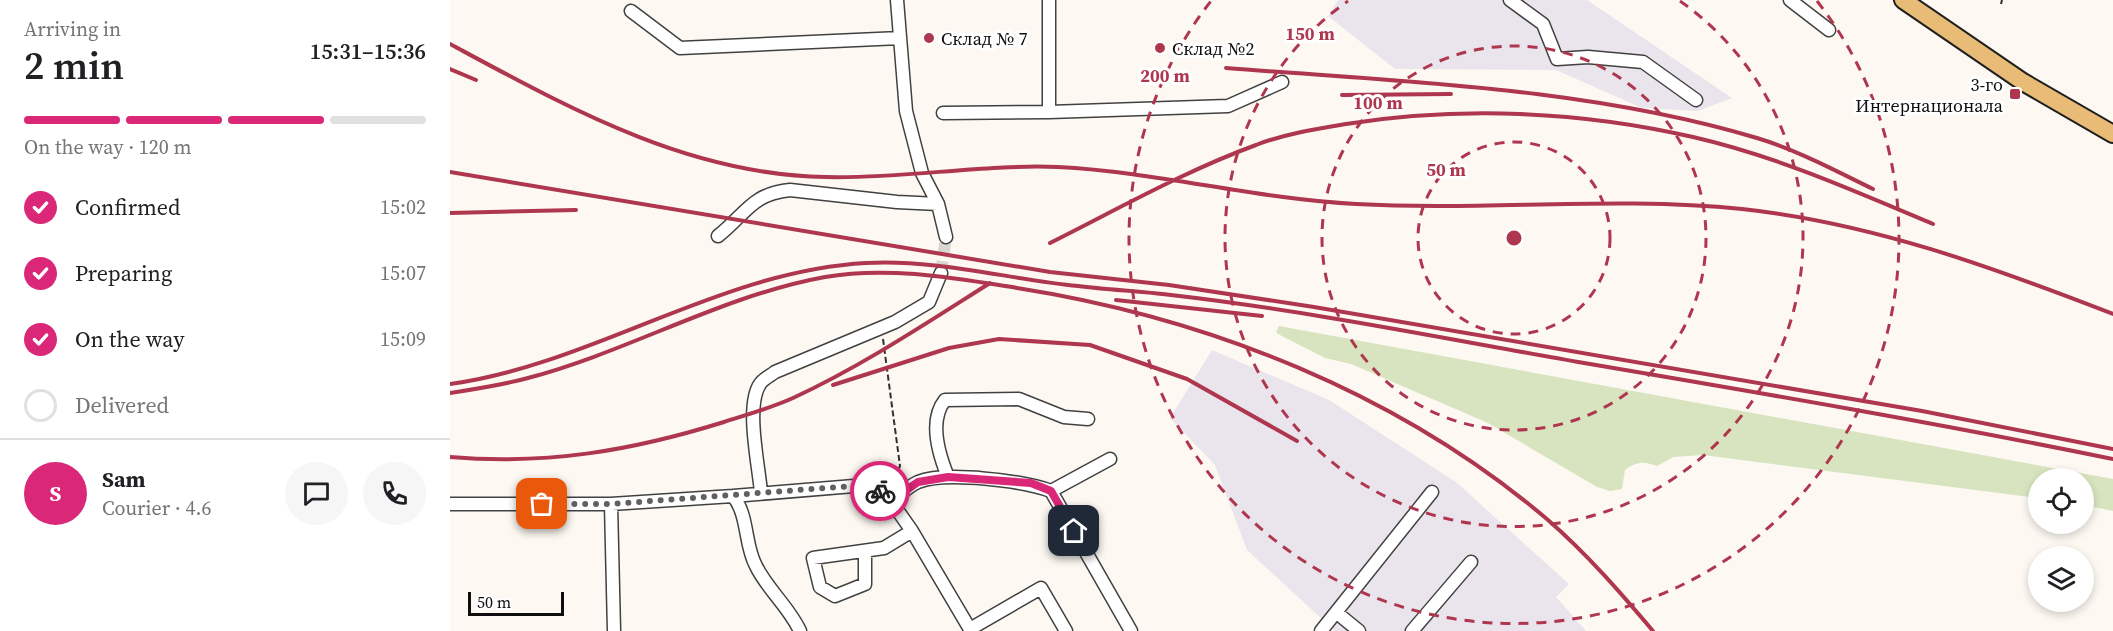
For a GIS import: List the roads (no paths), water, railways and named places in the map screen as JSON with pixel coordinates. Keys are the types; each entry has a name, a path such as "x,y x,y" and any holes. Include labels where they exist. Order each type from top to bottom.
{"main road":[{"path":"1904,0 2023,82 2113,134"}],"street":[{"path":"898,0 906,111 922,173 938,204 946,237"},
{"path":"1048,0 1049,112"},
{"path":"1510,0 1544,24 1557,59 1587,57 1644,62 1696,100"},
{"path":"1790,0 1829,30"},
{"path":"631,11 680,48 900,38"},
{"path":"943,113 1228,106 1282,82"},
{"path":"718,236 738,220 754,200 775,192 790,190 938,204"},
{"path":"761,493 753,412 755,393 761,381 775,372 895,322 929,302 940,273"},
{"path":"948,477 938,453 939,408 945,400 1019,399 1064,417 1088,419"},
{"path":"1051,491 1110,459"},
{"path":"891,501 918,482 948,477 1031,483 1051,491 1131,631"},
{"path":"450,504 611,504 866,485 883,493 891,501 912,531 970,630 1041,588 1066,631"},
{"path":"1321,631 1432,492"},
{"path":"733,496 740,505 755,566 793,616 800,631"},
{"path":"611,504 614,631"},
{"path":"865,551 865,584 835,596 820,587 813,558 865,551 884,549 912,531"},
{"path":"1412,631 1471,562"},
{"path":"1337,613 1359,631"}],"tunnel":[{"path":"941,273 946,237"}],"railway":[{"path":"450,44 540,92 631,134 678,151 726,164 775,173 855,177 1000,168 1058,167 1133,174 1281,197 1356,204 1404,206 1646,204 1742,209 1838,225 1931,249 2113,314"},
{"path":"1226,68 1494,89 1627,108 1692,121 1757,138 1787,148 1873,189"},
{"path":"450,69 476,80"},
{"path":"1342,95 1451,94"},
{"path":"1050,243 1203,166 1278,138 1300,132 1389,118 1476,113 1607,121 1693,137 1785,164 1933,224"},
{"path":"450,172 1050,272 1169,285 1314,307 1922,411 2113,449"},
{"path":"450,213 576,210"},
{"path":"450,384 503,373 555,358 759,282 812,270 866,263 920,264 1051,283 1159,294 1327,317 1849,409 2113,459"},
{"path":"450,393 509,383 566,367 749,297 825,277 873,273 945,277 1089,301 1160,319 1230,341 1298,368 1365,399 1429,434 1490,475 1548,520 1590,560 1653,631"},
{"path":"450,457 521,459 588,453 656,441 750,414 819,386 893,344 990,283"},
{"path":"1116,300 1262,316"},
{"path":"833,385 949,348 999,339 1090,345 1187,379 1297,441"}],"place":[{"name":"Склад № 7","path":"929,38"},
{"name":"Склад №2","path":"1160,48"},
{"name":"3-го Интернационала","path":"2015,94"}]}
